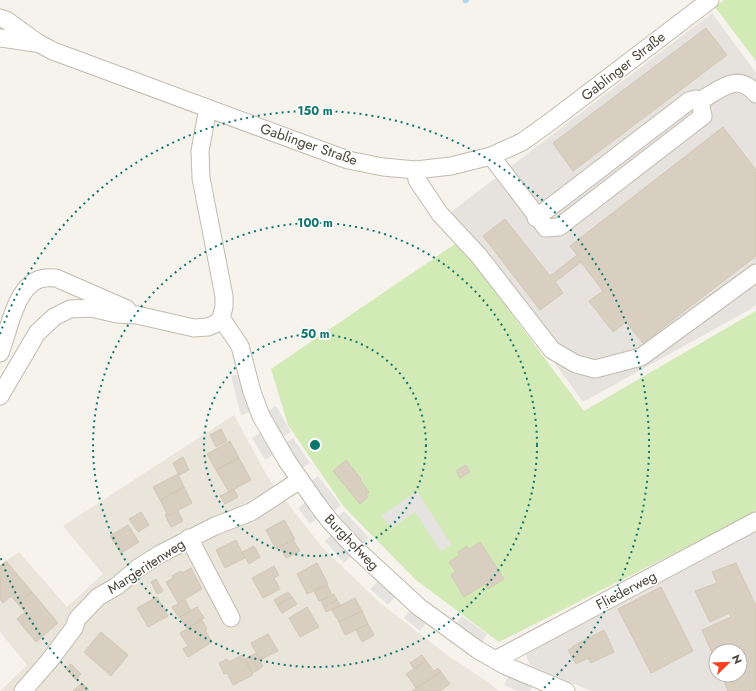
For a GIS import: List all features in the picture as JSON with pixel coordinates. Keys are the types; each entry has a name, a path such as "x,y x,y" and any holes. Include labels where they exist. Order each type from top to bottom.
{"street":[{"name":"Gablinger Straße","path":"38,44 74,59 348,160 383,167 416,170 451,166 491,156 522,142 710,0"},
{"path":"0,18 6,20 38,44"},
{"path":"1,39 38,44"},
{"path":"491,156 536,218 546,228 559,228 703,116 700,102 733,82 742,83 753,90 756,94"},
{"path":"0,396 37,333 54,317 70,309 91,308 117,314 138,315 194,328 208,327 216,323 221,318 224,307 224,296 201,178 200,151 208,108"},
{"path":"416,170 417,180 440,214 479,256 552,350 576,364 595,369 641,356 756,274"},
{"path":"0,354 21,295 31,284 46,277 56,278 116,303 138,315"},
{"name":"Burghofweg","path":"221,318 240,346 252,392 261,416 287,461 330,521 356,549 434,619 495,660 566,691"},
{"name":"Margeritenweg","path":"24,691 70,634 77,619 98,597 117,586 138,568 160,554 215,526 252,512 300,480"},
{"name":"Fliederweg","path":"495,660 756,521"},
{"path":"189,538 231,618"}],"shaded area":[{"path":"712,13 756,73 756,305 583,402 447,215"},
{"path":"241,374 252,412 241,415 231,376"},
{"path":"276,406 291,432 282,437 268,411"},
{"path":"234,415 270,481 322,547 380,603 450,657 499,691 0,691 27,665 0,632 0,565 19,552 67,607 103,574 63,526"},
{"path":"261,432 275,454 265,460 252,438"},
{"path":"293,438 310,463 301,469 285,443"},
{"path":"318,476 341,505 333,512 310,482"},
{"path":"417,491 451,544 441,552 415,512 392,528 381,516"},
{"path":"307,501 319,517 310,524 298,508"},
{"path":"344,511 369,538 362,545 336,518"},
{"path":"756,529 756,691 591,691 530,665 526,655 529,647"},
{"path":"332,534 352,555 344,563 325,541"},
{"path":"378,581 395,597 388,605 370,589"},
{"path":"410,610 426,623 420,631 404,618"},
{"path":"462,616 487,634 482,643 455,625"},
{"path":"509,675 532,687 530,691 517,691 504,685"}],"green space":[{"path":"724,0 756,0 756,61 715,7"},
{"path":"458,242 584,411 756,311 756,512 499,642 416,580 344,507 288,425 271,369"}],"building":[{"path":"706,28 727,55 573,171 553,143"},
{"path":"723,127 756,170 756,256 643,343 626,322 613,332 589,301 603,291 581,262 555,282 563,293 540,310 483,236 505,219 550,276 577,255 570,246"},
{"path":"221,429 227,441 216,447 210,435"},
{"path":"230,441 239,458 216,470 207,454"},
{"path":"183,457 189,470 179,475 173,463"},
{"path":"239,458 251,480 229,492 216,470"},
{"path":"346,460 369,492 366,494 368,497 360,504 333,471"},
{"path":"466,465 470,472 460,478 456,471"},
{"path":"178,474 184,487 160,500 153,487"},
{"path":"184,487 192,503 168,516 160,500"},
{"path":"234,489 238,497 225,504 220,496"},
{"path":"178,511 183,521 171,527 165,515 167,514 168,516"},
{"path":"141,512 149,525 138,532 129,519"},
{"path":"284,520 295,539 276,549 266,530"},
{"path":"128,525 139,542 121,553 110,536"},
{"path":"236,540 245,558 225,568 216,550"},
{"path":"293,540 300,551 286,558 280,547"},
{"path":"480,542 504,579 488,589 485,584 464,597 451,575 456,572 449,562 460,555 458,552 467,546 469,549"},
{"path":"254,546 260,557 249,564 242,552"},
{"path":"6,561 32,592 18,604 11,596 3,603 0,599 0,566"},
{"path":"317,563 328,584 307,594 297,574"},
{"path":"736,563 756,606 756,689 748,691 728,691 724,683 748,683 748,643 708,644 702,630 731,617 729,613 710,622 695,591 717,583 712,572"},
{"path":"274,566 279,575 274,578 280,589 263,598 252,578"},
{"path":"191,568 202,589 178,603 166,582 173,578 172,576"},
{"path":"156,579 163,591 157,594 151,582"},
{"path":"327,585 332,595 319,601 314,591"},
{"path":"661,587 693,651 651,673 618,609"},
{"path":"32,592 58,623 36,642 17,619 25,612 18,604"},
{"path":"288,592 292,597 277,605 274,600"},
{"path":"334,594 337,600 324,607 321,601"},
{"path":"157,597 168,616 148,627 137,608"},
{"path":"292,597 297,604 282,613 277,605"},
{"path":"355,598 362,611 339,622 332,610"},
{"path":"185,600 191,611 179,618 172,607"},
{"path":"337,600 340,605 326,612 324,607"},
{"path":"197,607 204,618 187,628 180,617"},
{"path":"307,607 319,627 300,637 289,618"},
{"path":"362,611 368,624 345,635 339,622"},
{"path":"202,620 207,629 205,630 212,642 188,657 183,649 188,646 180,633"},
{"path":"368,624 374,635 362,642 356,630"},
{"path":"604,630 614,652 591,663 588,658 576,664 568,650"},
{"path":"101,632 128,655 111,676 84,652"},
{"path":"268,634 278,651 260,660 251,643"},
{"path":"256,653 263,666 258,670 250,656"},
{"path":"242,655 253,675 233,685 227,673 224,674 219,663 227,659 229,662"},
{"path":"422,655 426,661 414,669 410,663"},
{"path":"250,656 258,670 252,673 245,659"},
{"path":"426,661 434,671 438,668 441,672 416,688 406,674"},
{"path":"71,664 81,674 76,680 66,669"},
{"path":"441,672 450,684 440,691 412,691"},
{"path":"82,683 89,691 73,691"}]}
